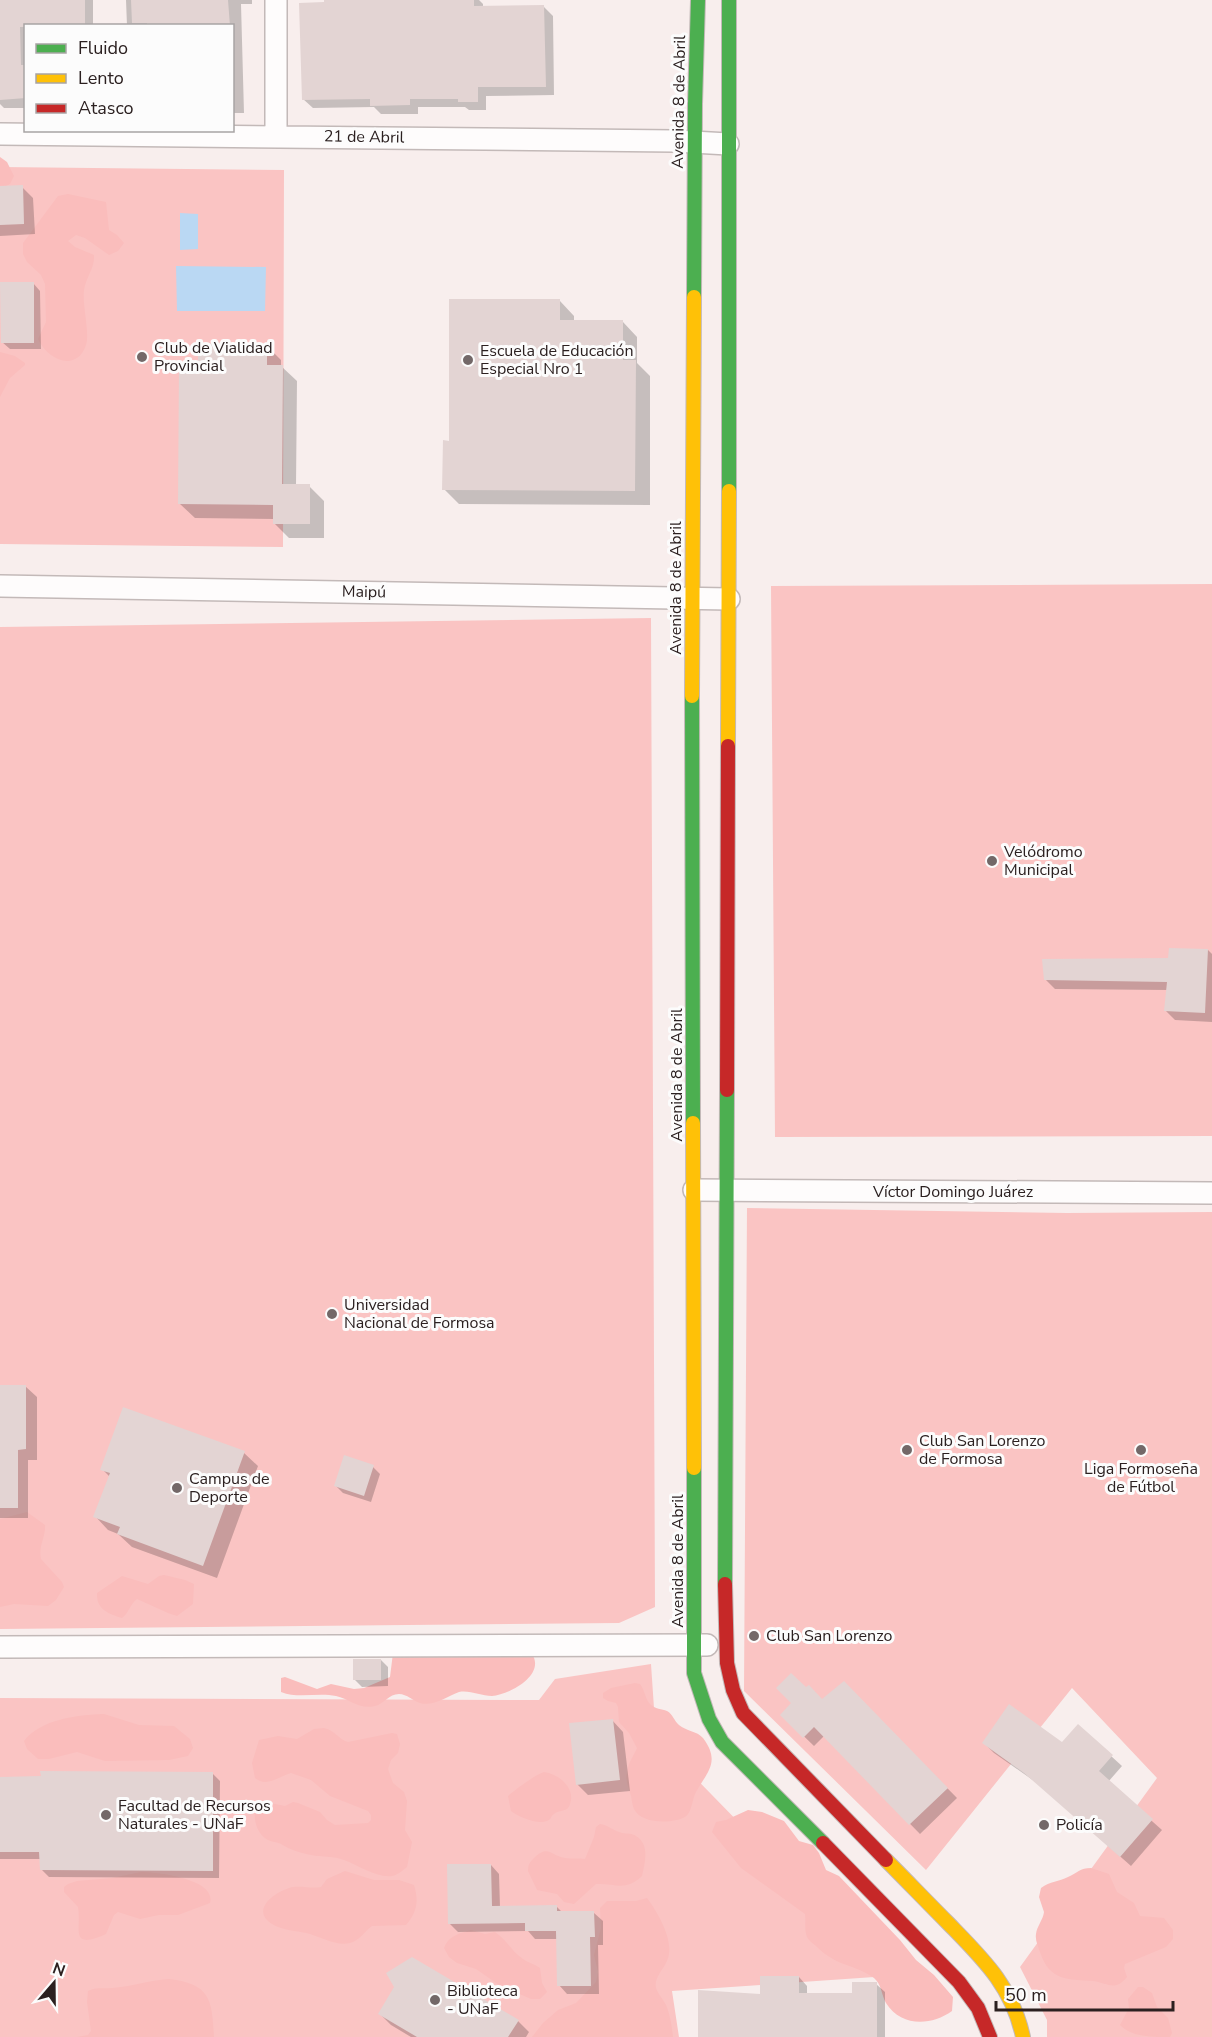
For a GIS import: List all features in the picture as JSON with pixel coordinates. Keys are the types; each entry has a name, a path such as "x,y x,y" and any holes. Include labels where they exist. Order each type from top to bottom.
{"main road":[{"name":"Avenida 8 de Abril","path":"698,0 692,598 694,1673 709,1719 722,1742 884,1904 948,1947 986,1962 1007,1989 1018,2013 1023,2037"},
{"name":"Avenida 8 de Abril","path":"729,0 725,1646 732,1687 743,1713 948,1947 961,1984 986,2022 990,2037"}],"street":[{"path":"276,0 276,136"},
{"name":"21 de Abril","path":"0,134 728,144"},
{"name":"Maipú","path":"0,586 729,599"},
{"name":"Víctor Domingo Juárez","path":"694,1190 1212,1193"},
{"path":"0,1647 725,1646"}],"shaded area":[{"path":"0,157 7,162 14,176 10,184 0,189"},
{"name":"Club de Vialidad Provincial","path":"0,167 284,170 283,547 0,544"},
{"path":"68,194 106,202 109,230 124,243 118,251 109,255 85,238 76,235 68,241 75,247 94,255 84,290 86,345 76,359 69,361 55,358 48,353 38,339 46,322 45,284 41,275 27,262 23,254 23,243 58,196"},
{"path":"0,352 15,356 25,365 10,378 0,397"},
{"name":"Velódromo Municipal","path":"1212,584 1212,1136 775,1137 771,586"},
{"name":"Universidad Nacional de Formosa","path":"651,618 655,1607 619,1623 0,1629 0,627"},
{"name":"Club San Lorenzo de Formosa","path":"747,1208 1067,1213 1212,1212 1212,2037 1047,2037 1047,2020 1020,1967 1157,1778 1072,1688 926,1870 744,1691"},
{"path":"27,1512 45,1525 40,1550 41,1559 64,1587 56,1600 48,1606 14,1604 0,1607 0,1519"},
{"path":"164,1575 194,1584 193,1604 177,1616 137,1599 122,1618 108,1613 97,1599 97,1593 122,1576 148,1584"},
{"path":"393,1653 532,1654 535,1662 530,1676 516,1688 507,1692 492,1696 459,1692 430,1704 420,1703 399,1694 378,1705 364,1707 336,1696 295,1695 281,1692 281,1678 285,1677 317,1689 331,1684 354,1689 364,1688 390,1677"},
{"path":"651,1664 655,1723 669,1751 889,1976 672,1991 679,2037 0,2037 0,1698 539,1700 555,1679"},
{"path":"640,1684 652,1706 667,1711 679,1725 701,1736 711,1754 712,1760 708,1772 696,1792 689,1812 685,1817 673,1821 643,1818 633,1807 627,1776 637,1748 629,1733 619,1722 616,1703 603,1698 603,1693 611,1688"},
{"path":"104,1714 139,1725 174,1726 190,1739 193,1748 188,1756 169,1760 105,1761 77,1752 49,1759 38,1759 27,1749 24,1741 50,1723 71,1717"},
{"path":"324,1728 348,1742 397,1734 400,1744 398,1753 391,1760 388,1769 393,1783 404,1792 407,1801 405,1830 412,1842 407,1867 396,1875 380,1875 340,1859 296,1851 268,1840 257,1828 255,1813 257,1803 261,1801 285,1806 293,1802 298,1803 320,1812 335,1825 368,1823 371,1820 368,1811 330,1796 311,1780 291,1773 268,1782 255,1778 252,1763 259,1740 278,1736 297,1739 314,1729"},
{"path":"544,1772 564,1781 570,1790 571,1800 568,1808 555,1813 543,1822 528,1820 511,1811 508,1796"},
{"path":"748,1810 762,1812 784,1821 799,1841 813,1845 826,1870 839,1876 953,1997 952,2011 926,2021 908,2020 892,2011 874,1978 824,1954 810,1941 806,1934 805,1914 741,1868 712,1832 716,1822"},
{"path":"600,1824 619,1832 633,1834 640,1840 645,1849 642,1876 630,1884 620,1886 596,1884 574,1904 564,1902 557,1894 537,1890 528,1871 533,1859 546,1851 560,1857 585,1859 596,1827"},
{"path":"1091,1868 1109,1874 1117,1892 1134,1903 1140,1916 1164,1918 1173,1930 1173,1939 1166,1947 1125,1964 1127,1977 1123,1982 1115,1985 1068,1979 1055,1974 1044,1962 1036,1941 1044,1912 1039,1897 1041,1888 1081,1870"},
{"path":"345,1871 374,1880 399,1880 414,1885 416,1906 413,1916 406,1925 372,1926 350,1943 330,1941 278,1927 265,1917 263,1911 265,1906 274,1895 293,1887 321,1887 327,1879"},
{"path":"141,1872 184,1878 204,1888 210,1895 210,1903 178,1915 159,1915 140,1919 118,1912 114,1915 106,1934 94,1939 81,1938 78,1907 64,1892 64,1887 77,1881 112,1878"},
{"path":"647,1898 661,1920 668,1938 669,1955 656,1984 671,2021 673,2037 532,2037 558,2010 576,2003 596,1982 598,1972 594,1955 601,1928 600,1908 607,1901 636,1901"},
{"path":"471,1930 485,1934 495,1932 519,1956 540,1968 542,1983 547,1992 540,1999 531,1999 499,1985 476,1969 457,1963 449,1957 444,1948 448,1941"},
{"path":"169,1979 193,1985 206,1996 212,2013 214,2037 77,2037 88,2035 91,2031 87,2002 88,1991"},
{"path":"1138,1987 1143,1987 1152,1993 1157,2007 1168,2018 1172,2033 1170,2037 1136,2034 1120,2025 1129,2008 1128,1999"}],"water":[{"path":"180,213 198,214 198,249 180,250"},
{"path":"176,266 266,267 265,311 177,311"}],"building":[{"path":"0,0 85,0 85,24 24,24 24,27 20,27 21,65 24,65 24,98 0,100"},
{"path":"131,0 228,0 230,24 132,23"},
{"path":"324,0 474,0 474,6 544,5 546,87 478,87 478,102 458,102 458,99 410,99 410,105 370,106 370,99 302,100 299,3 324,2"},
{"path":"23,185 24,224 0,225 0,186"},
{"path":"0,282 34,282 34,343 1,343"},
{"path":"449,299 560,299 560,320 623,320 623,360 636,360 635,491 442,490 443,440 449,441"},
{"path":"198,343 267,344 267,365 283,365 282,484 310,484 310,524 273,524 273,505 178,504 179,364 198,364"},
{"path":"1169,948 1208,949 1205,1013 1164,1011 1167,982 1044,980 1042,959 1168,958"},
{"path":"0,1385 26,1385 26,1449 18,1450 18,1508 0,1508"},
{"path":"123,1407 245,1451 203,1566 117,1534 120,1527 93,1517 110,1473 100,1470"},
{"path":"344,1455 374,1465 364,1496 334,1486"},
{"path":"353,1659 381,1659 381,1680 353,1680"},
{"path":"791,1673 806,1687 809,1685 822,1699 844,1681 948,1788 909,1825 814,1727 803,1738 780,1715 791,1703 776,1688"},
{"path":"1009,1704 1062,1742 1078,1724 1113,1755 1099,1771 1153,1819 1120,1857 1024,1773 982,1743"},
{"path":"613,1719 620,1780 576,1785 569,1723"},
{"name":"Facultad de Recursos Naturales - UNaF","path":"40,1771 213,1772 213,1871 40,1870 39,1852 0,1852 0,1777 41,1776"},
{"path":"447,1864 491,1864 492,1906 557,1905 557,1911 594,1911 595,1937 590,1937 591,1986 557,1986 556,1931 525,1931 525,1923 448,1924"},
{"name":"Biblioteca - UNaF","path":"412,1957 519,2020 508,2037 417,2037 378,2014 394,1987 386,1973"},
{"path":"760,1976 799,1976 799,1993 852,1993 852,1982 877,1982 877,2037 698,2037 698,1990 760,1994"}],"traffic: fast":[{"path":"694,297 698,0"},
{"path":"729,0 729,491"},
{"path":"692,696 693,1123"},
{"path":"725,1584 727,1090"},
{"path":"694,1468 694,1673 709,1719 722,1742 823,1843"}],"traffic: slow":[{"path":"692,696 694,297"},
{"path":"728,746 729,491"},
{"path":"693,1123 694,1468"},
{"path":"886,1860 984,1961 1012,2003 1023,2037"}],"traffic: jam":[{"path":"727,1090 728,746"},
{"path":"725,1584 727,1663 733,1690 743,1713 886,1860"},
{"path":"823,1843 959,1982 978,2008 990,2037"}],"place":[{"name":"Club de Vialidad Provincial","path":"142,357"},
{"name":"Escuela de Educación Especial Nro 1","path":"468,360"},
{"name":"Velódromo Municipal","path":"992,861"},
{"name":"Universidad Nacional de Formosa","path":"332,1314"},
{"name":"Club San Lorenzo de Formosa","path":"907,1450"},
{"name":"Liga Formoseña de Fútbol","path":"1141,1450"},
{"name":"Campus de Deporte","path":"177,1488"},
{"name":"Club San Lorenzo","path":"754,1636"},
{"name":"Facultad de Recursos Naturales - UNaF","path":"106,1815"},
{"name":"Policía","path":"1044,1825"},
{"name":"Biblioteca - UNaF","path":"435,2000"}]}
